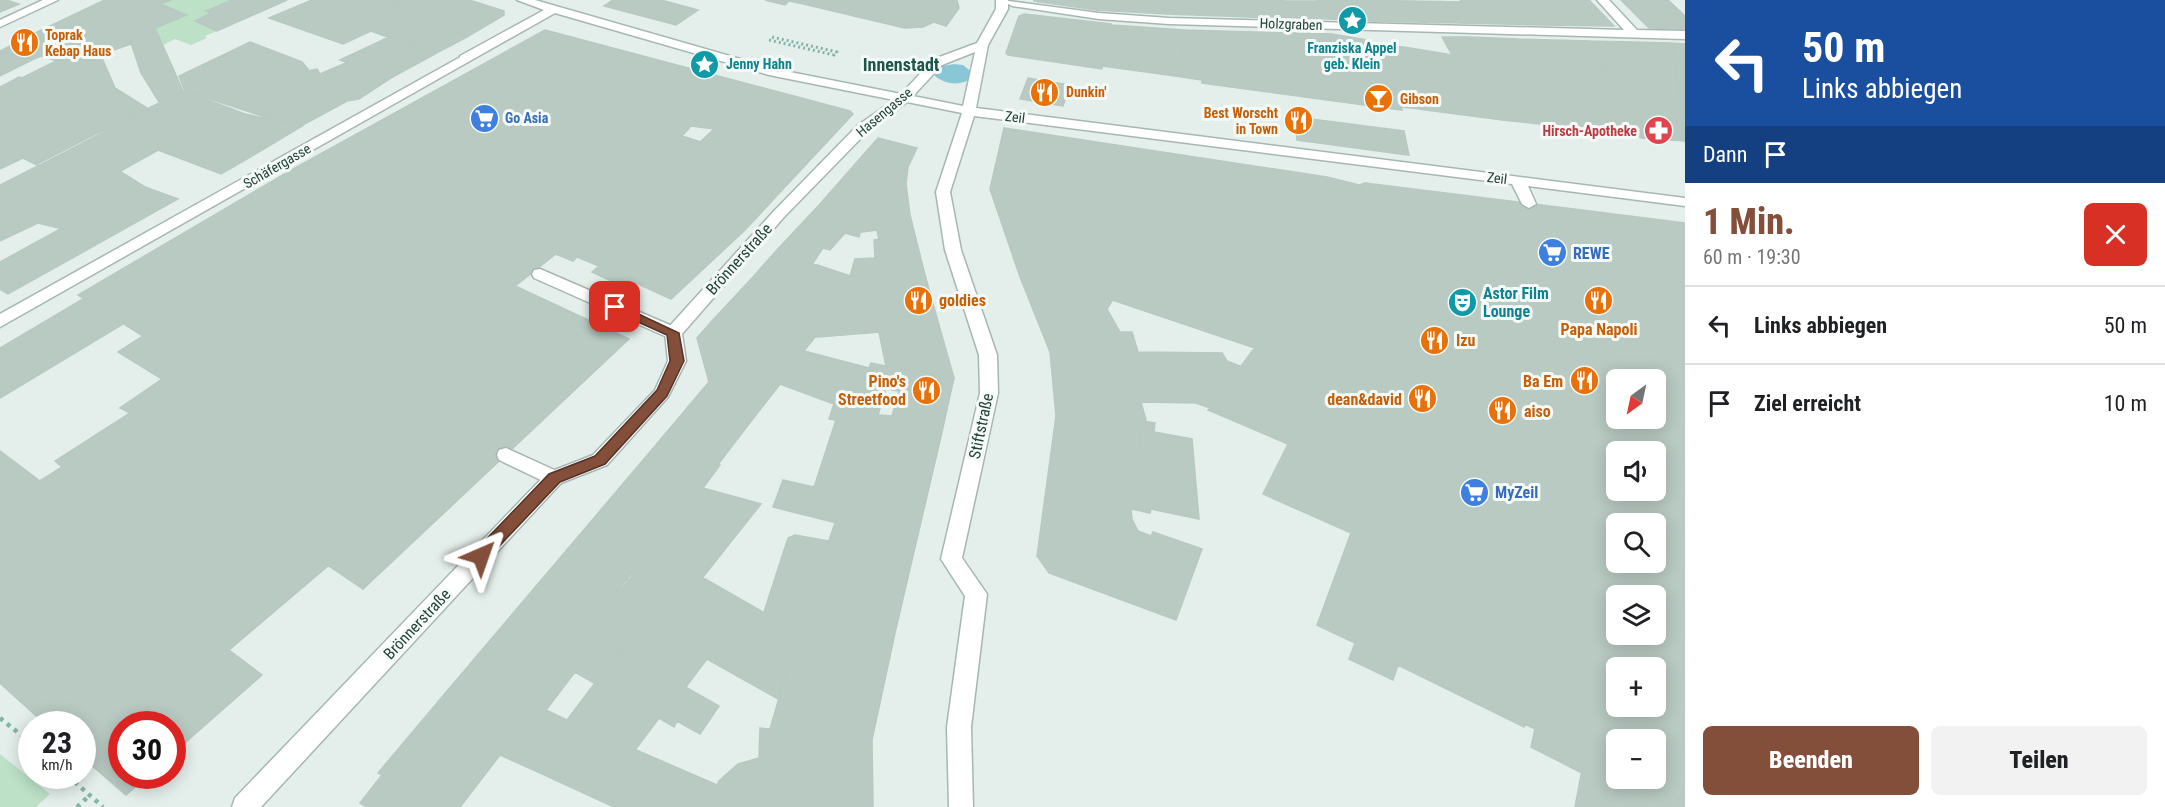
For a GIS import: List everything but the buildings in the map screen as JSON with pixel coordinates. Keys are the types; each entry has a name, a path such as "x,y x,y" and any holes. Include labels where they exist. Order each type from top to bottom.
{"street":[{"path":"0,24 52,0"},
{"name":"Zeil","path":"523,0 773,72 902,100 969,111 1685,202"},
{"path":"982,45 1002,9 1004,0"},
{"name":"Holzgraben","path":"1004,0 1099,16 1169,21 1685,35"},
{"path":"1603,0 1634,33"},
{"name":"Schäfergasse","path":"0,321 552,10"},
{"name":"Hasengasse","path":"783,210 862,129 902,100 938,62 982,45"},
{"name":"Stiftstraße","path":"961,807 957,777 960,705 976,594 951,559 968,476 989,393 988,356 953,250 943,192 969,111 982,45"},
{"name":"Zeil","path":"1518,181 1529,204"},
{"name":"Brönnerstraße","path":"244,807 554,478 600,460 662,393 677,361 673,333 783,210"},
{"path":"540,274 673,333"},
{"path":"506,455 554,478"}],"path":[{"path":"772,37 816,47"},
{"path":"769,40 834,55"},
{"path":"0,718 18,733"},
{"path":"83,789 103,807"},
{"path":"77,807 90,795"}],"green space":[{"path":"170,0 232,0 207,10 211,13 195,20 217,31 205,36 207,38 191,45 175,39 163,45 155,28 186,16 160,4"},
{"path":"0,754 18,768 18,789 44,789 50,794 36,807 0,807"}],"water":[{"path":"963,65 973,73 972,78 954,83 935,76 934,72 937,67"}],"place":[{"name":"Franziska Appel geb. Klein","path":"1352,21"},
{"name":"Toprak Kebap Haus","path":"24,43"},
{"name":"Jenny Hahn","path":"705,64"},
{"name":"Dunkin'","path":"1045,92"},
{"name":"Gibson","path":"1379,99"},
{"name":"Go Asia","path":"484,118"},
{"name":"Best Worscht in Town","path":"1299,121"},
{"name":"Hirsch-Apotheke","path":"1658,131"},
{"name":"REWE","path":"1552,253"},
{"name":"goldies","path":"918,300"},
{"name":"Papa Napoli","path":"1599,301"},
{"name":"Astor Film Lounge","path":"1462,302"},
{"name":"Izu","path":"1435,340"},
{"name":"Ba Em","path":"1584,381"},
{"name":"Pino's Streetfood","path":"927,390"},
{"name":"dean&david","path":"1423,399"},
{"name":"aiso","path":"1503,411"},
{"name":"MyZeil","path":"1474,492"}],"district":[{"name":"Innenstadt","path":"901,64"}],"route":[{"path":"481,556 554,478 600,460 662,393 677,361 673,333 615,307"}]}
